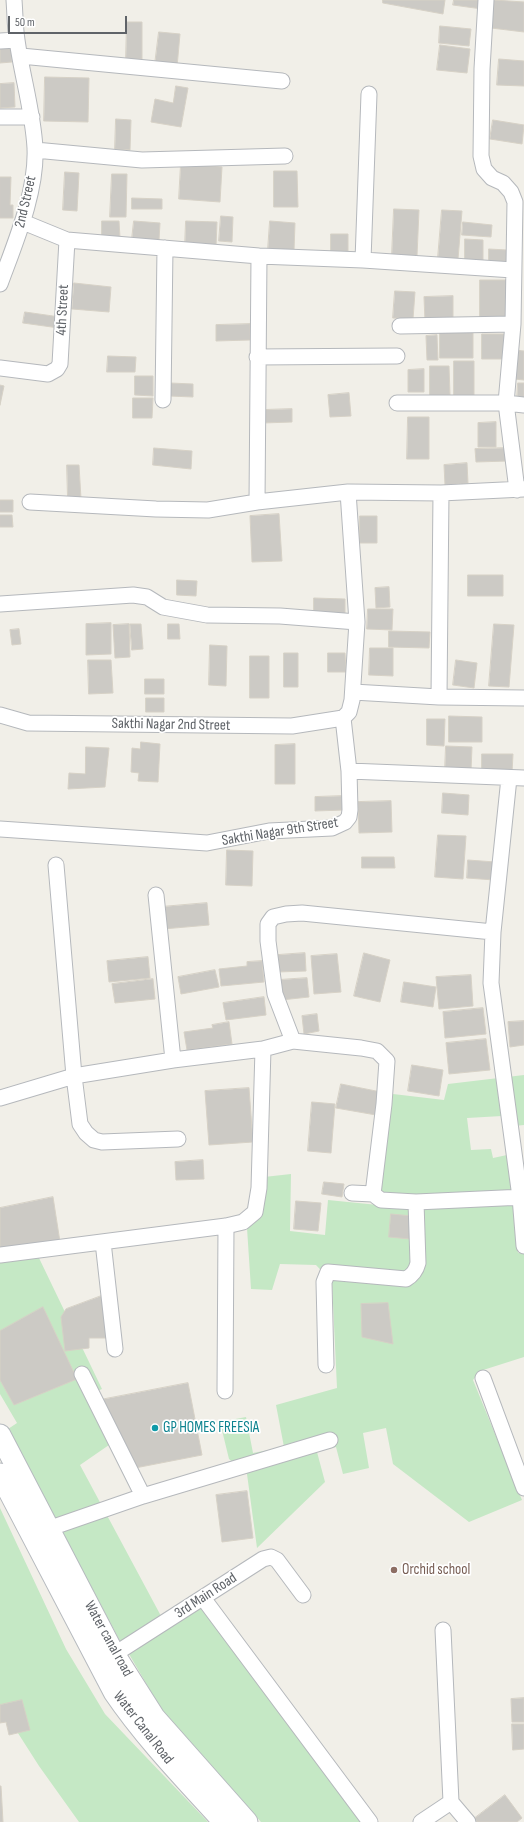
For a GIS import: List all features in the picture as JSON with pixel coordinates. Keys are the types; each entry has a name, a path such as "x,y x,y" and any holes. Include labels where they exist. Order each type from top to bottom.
{"main road":[{"name":"Water canal road","path":"0,1435 10,1480 40,1532 107,1659 154,1717 246,1822"},
{"name":"Water Canal Road","path":"107,1659 114,1692 130,1715 172,1765 224,1822"}],"street":[{"name":"2nd Street","path":"0,284 23,222 33,173 35,150 32,117 17,40 14,0"},
{"path":"30,502 156,509 208,510 257,502 348,492 441,493 521,489 506,403 513,324 515,202 511,192 504,183 492,178 484,169 481,156 482,69 486,0"},
{"path":"0,40 17,40"},
{"path":"21,56 282,81"},
{"path":"363,260 369,94"},
{"path":"0,117 32,117"},
{"path":"35,150 142,160 285,156"},
{"path":"23,222 67,240 259,256 363,260 513,270"},
{"name":"4th Street","path":"0,368 48,374 57,369 60,364 67,240"},
{"path":"163,400 165,248"},
{"path":"257,502 259,256"},
{"path":"400,326 513,324"},
{"path":"257,357 397,356"},
{"path":"397,403 506,403 524,405"},
{"path":"343,718 349,712 353,692 356,622 348,492"},
{"path":"439,697 441,493"},
{"path":"0,604 134,595 147,597 163,607 207,615 280,616 356,622"},
{"path":"353,692 439,697 524,698"},
{"name":"Sakthi Nagar 2nd Street","path":"0,715 28,724 292,726 343,718"},
{"name":"Sakthi Nagar 9th Street","path":"0,829 208,843 269,831 332,828 345,822 349,817 349,772 343,718"},
{"path":"349,772 524,778"},
{"path":"509,778 493,932 491,983 522,1197 524,1246"},
{"path":"56,865 74,1076 80,1124 86,1133 94,1140 102,1142 178,1139"},
{"path":"156,895 173,1060"},
{"path":"293,1041 275,994 268,941 268,924 273,917 302,913 493,932"},
{"path":"0,1098 74,1076 173,1060 263,1049 293,1041 361,1048 377,1052 387,1061 384,1104 373,1194"},
{"path":"0,1255 226,1226 243,1222 255,1212 259,1188 263,1049"},
{"path":"352,1193 373,1194 381,1200 416,1202 522,1197"},
{"path":"326,1365 325,1276 328,1272 406,1279 412,1276 418,1263 416,1202"},
{"path":"225,1391 226,1226"},
{"path":"103,1242 115,1350"},
{"path":"82,1374 143,1496"},
{"path":"482,1378 524,1488"},
{"path":"40,1532 143,1496 330,1440"},
{"name":"3rd Main Road","path":"107,1659 263,1559 271,1557 277,1560 303,1595"},
{"path":"203,1598 370,1822"},
{"path":"443,1630 451,1802 468,1822"},
{"path":"420,1822 451,1802"}],"green space":[{"path":"524,1075 524,1125 504,1127 502,1116 467,1118 471,1150 491,1149 493,1158 507,1155 513,1192 518,1253 524,1253 524,1357 480,1371 473,1380 522,1500 469,1522 393,1464 386,1428 363,1433 369,1468 343,1474 336,1447 317,1452 325,1482 257,1548 247,1474 229,1459 220,1422 246,1417 253,1453 284,1447 276,1405 337,1388 332,1282 316,1265 280,1264 272,1290 251,1289 247,1228 255,1178 291,1174 290,1231 325,1235 328,1200 378,1205 393,1094 444,1100 448,1084"},
{"path":"39,1258 102,1389 85,1396 109,1445 80,1465 161,1616 201,1608 365,1822 261,1822 161,1709 121,1643 8,1429 17,1423 0,1394 0,1261"},
{"path":"0,1508 66,1649 105,1714 208,1822 79,1822 39,1766 0,1705"}],"building":[{"path":"383,0 445,0 443,14 383,3"},
{"path":"454,0 483,0 482,9 453,5"},
{"path":"494,0 524,2 524,32 491,28"},
{"path":"127,22 142,22 142,59 126,59"},
{"path":"440,26 471,29 469,46 439,43"},
{"path":"159,32 180,34 177,67 155,64"},
{"path":"440,45 470,49 467,73 437,70"},
{"path":"11,46 12,62 0,63 0,47"},
{"path":"499,59 524,61 524,86 497,85"},
{"path":"45,77 89,78 88,122 44,121"},
{"path":"14,83 15,107 0,108 0,84"},
{"path":"176,86 188,88 181,127 151,122 155,99 173,103"},
{"path":"116,119 131,120 130,150 115,149"},
{"path":"493,120 524,125 522,144 490,139"},
{"path":"181,164 222,167 220,202 179,199"},
{"path":"274,171 297,171 298,207 274,207"},
{"path":"65,172 79,173 77,211 63,210"},
{"path":"112,174 127,174 126,217 110,217"},
{"path":"0,177 11,177 10,205 13,205 13,218 0,218"},
{"path":"132,198 162,199 162,209 132,209"},
{"path":"394,209 419,210 417,256 392,255"},
{"path":"442,210 462,211 458,259 438,258"},
{"path":"221,216 233,217 232,242 219,241"},
{"path":"102,221 119,221 120,238 102,238"},
{"path":"134,221 160,223 159,240 132,239"},
{"path":"186,221 217,222 216,247 185,246"},
{"path":"270,221 295,223 294,251 268,250"},
{"path":"463,222 492,225 491,237 462,235"},
{"path":"331,234 348,234 348,255 331,254"},
{"path":"465,239 483,240 483,264 465,264"},
{"path":"489,249 507,250 507,264 489,263"},
{"path":"480,280 508,280 508,320 480,320"},
{"path":"74,283 111,287 109,312 72,309"},
{"path":"395,291 415,292 413,319 393,318"},
{"path":"453,296 453,320 425,321 424,297"},
{"path":"25,312 60,317 59,328 23,323"},
{"path":"250,324 250,340 216,341 216,325"},
{"path":"440,330 473,330 473,358 440,358"},
{"path":"482,334 504,334 505,359 482,359"},
{"path":"437,335 438,360 427,360 426,336"},
{"path":"515,350 524,351 524,380 514,379"},
{"path":"108,356 136,357 135,372 107,372"},
{"path":"454,361 474,361 474,397 454,397"},
{"path":"430,366 449,366 450,395 430,396"},
{"path":"424,369 424,392 408,392 408,370"},
{"path":"135,376 153,376 153,396 135,395"},
{"path":"170,383 193,384 193,397 169,396"},
{"path":"518,383 524,383 524,400 517,400"},
{"path":"0,385 4,386 0,405"},
{"path":"349,393 351,416 330,417 328,395"},
{"path":"133,398 153,398 152,418 133,418"},
{"path":"292,409 292,422 263,423 263,410"},
{"path":"408,417 429,417 429,459 407,459"},
{"path":"496,422 496,447 478,447 478,423"},
{"path":"154,448 192,451 191,469 153,465"},
{"path":"507,448 508,461 476,462 475,449"},
{"path":"467,463 468,483 445,485 444,465"},
{"path":"67,465 79,465 81,499 68,499"},
{"path":"0,500 13,500 13,512 0,512"},
{"path":"279,514 282,561 252,562 250,516"},
{"path":"0,515 12,515 13,527 0,527"},
{"path":"360,516 377,516 377,543 360,543"},
{"path":"468,575 503,575 503,596 468,596"},
{"path":"177,580 197,581 196,596 177,595"},
{"path":"389,587 390,607 376,608 375,588"},
{"path":"314,598 345,599 345,614 314,614"},
{"path":"368,609 393,609 392,630 367,629"},
{"path":"111,623 111,654 86,655 86,624"},
{"path":"129,624 130,657 115,658 113,625"},
{"path":"130,624 141,624 143,649 132,650"},
{"path":"168,624 179,624 180,639 168,639"},
{"path":"494,624 514,625 509,687 489,686"},
{"path":"19,629 21,644 12,645 10,630"},
{"path":"389,631 430,632 429,648 389,647"},
{"path":"210,645 227,646 226,686 209,685"},
{"path":"370,648 393,648 393,676 369,675"},
{"path":"284,653 298,653 298,687 284,687"},
{"path":"328,653 345,653 346,672 328,672"},
{"path":"250,656 269,656 269,698 250,698"},
{"path":"88,660 111,660 113,693 89,694"},
{"path":"456,660 477,663 474,688 453,685"},
{"path":"145,679 164,679 164,694 145,694"},
{"path":"146,698 164,698 164,712 146,712"},
{"path":"449,716 482,717 482,742 449,742"},
{"path":"427,719 445,719 444,746 427,745"},
{"path":"141,742 160,744 158,782 138,781 139,773 131,772 132,748 140,749"},
{"path":"295,744 295,784 275,784 275,745"},
{"path":"446,746 472,747 471,771 445,770"},
{"path":"86,747 109,748 105,787 68,789 69,773 85,774"},
{"path":"482,754 513,754 512,773 482,772"},
{"path":"443,793 469,795 468,815 442,813"},
{"path":"343,796 344,810 315,811 315,797"},
{"path":"391,801 392,832 359,833 358,802"},
{"path":"438,835 466,836 463,879 435,877"},
{"path":"227,850 253,851 252,886 226,885"},
{"path":"362,857 394,857 395,868 362,868"},
{"path":"468,860 495,862 494,880 467,878"},
{"path":"207,903 209,925 163,929 161,907"},
{"path":"305,953 306,971 278,972 278,955"},
{"path":"364,953 390,960 380,1002 354,996"},
{"path":"337,954 341,992 314,994 311,956"},
{"path":"148,957 150,978 109,982 107,961"},
{"path":"262,961 264,982 221,986 219,969 247,966 247,962"},
{"path":"215,970 219,987 181,994 178,977"},
{"path":"471,975 473,1006 439,1009 436,977"},
{"path":"307,978 309,997 281,1000 279,980"},
{"path":"153,979 155,999 115,1003 112,984"},
{"path":"404,982 436,987 433,1007 401,1002"},
{"path":"264,997 266,1015 226,1020 223,1003"},
{"path":"483,1008 486,1034 445,1038 443,1012"},
{"path":"317,1014 319,1031 304,1034 302,1016"},
{"path":"524,1021 524,1045 510,1047 508,1022"},
{"path":"229,1022 232,1044 187,1050 184,1032 213,1028 212,1025"},
{"path":"486,1039 490,1070 449,1074 446,1043"},
{"path":"412,1065 443,1070 439,1096 408,1091"},
{"path":"341,1084 381,1092 376,1115 336,1108"},
{"path":"249,1088 253,1142 209,1145 205,1091"},
{"path":"312,1102 335,1104 331,1153 308,1151"},
{"path":"203,1160 204,1179 176,1180 175,1162"},
{"path":"324,1182 344,1184 342,1197 322,1194"},
{"path":"53,1197 60,1242 0,1250 0,1208"},
{"path":"296,1201 321,1203 318,1231 294,1229"},
{"path":"391,1214 412,1216 410,1239 389,1237"},
{"path":"104,1295 109,1338 89,1338 89,1348 65,1351 61,1317 66,1309"},
{"path":"388,1303 393,1344 362,1337 361,1304"},
{"path":"43,1307 77,1379 14,1405 0,1380 0,1331"},
{"name":"GP HOMES FREESIA","path":"188,1383 202,1455 135,1468 100,1400"},
{"path":"247,1491 253,1538 222,1542 216,1495"},
{"path":"524,1698 524,1722 512,1722 511,1699"},
{"path":"22,1700 30,1730 9,1735 6,1722 0,1723 0,1705"},
{"path":"512,1724 524,1724 524,1749 513,1750"},
{"path":"1,1786 3,1822 0,1822"},
{"path":"505,1795 522,1818 517,1822 477,1822 475,1818"}],"place":[{"name":"GP HOMES FREESIA","path":"155,1428"},
{"name":"Orchid school","path":"394,1570"}]}
